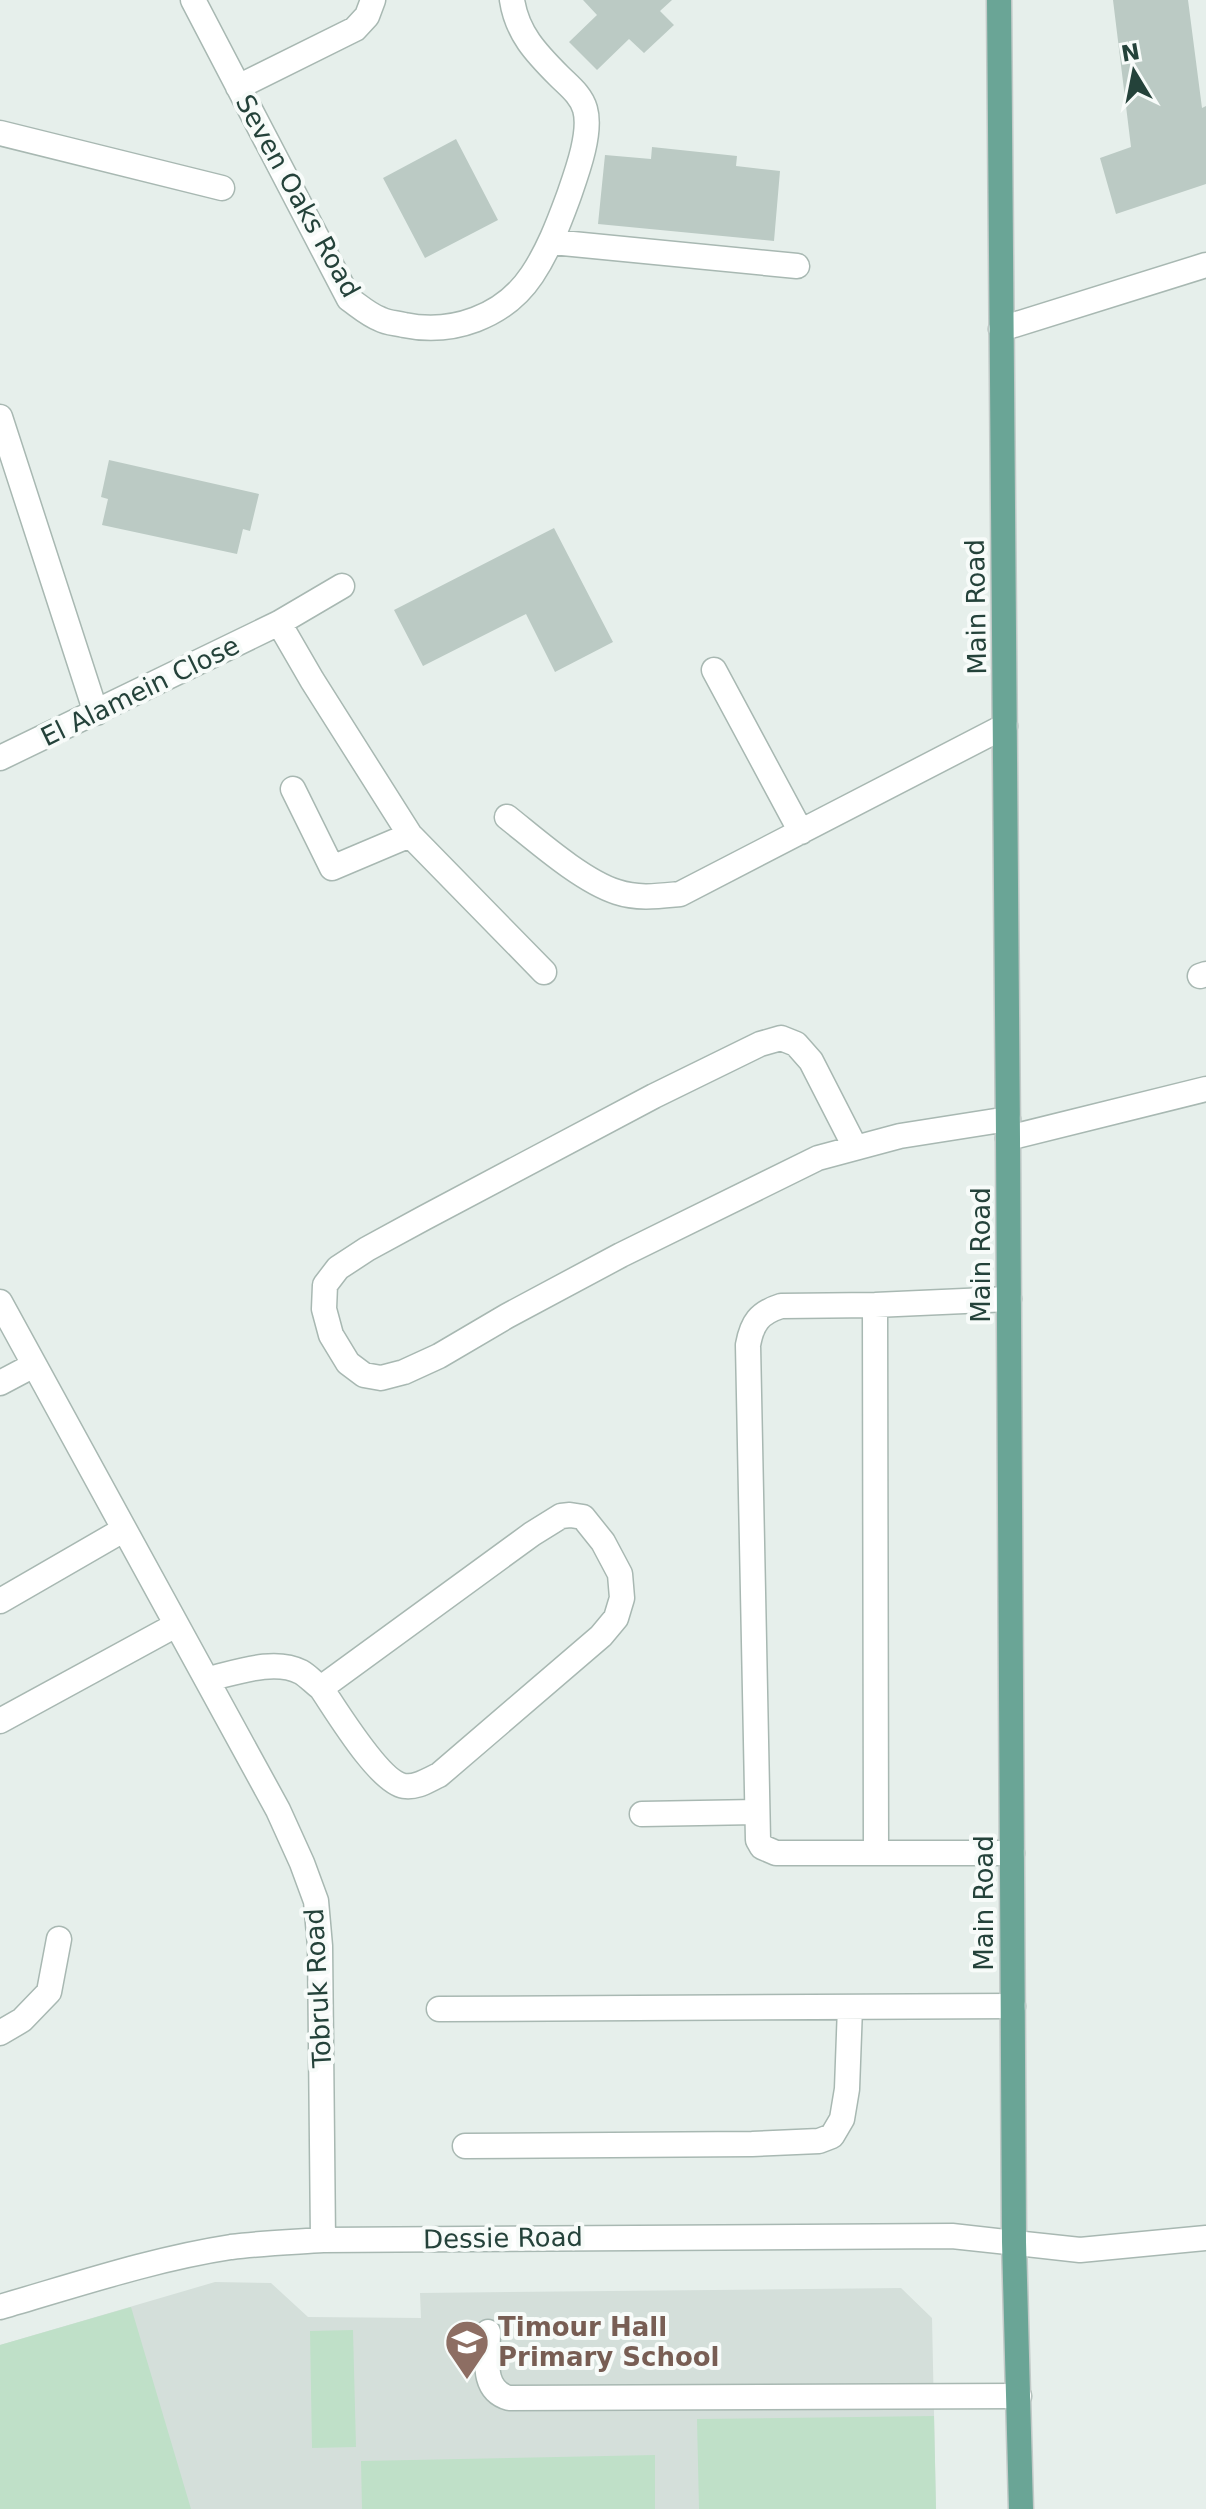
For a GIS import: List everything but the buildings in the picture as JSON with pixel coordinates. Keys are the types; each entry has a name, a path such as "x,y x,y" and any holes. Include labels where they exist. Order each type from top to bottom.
{"main road":[{"name":"Main Road","path":"999,0 1014,2242 1021,2509"}],"street":[{"name":"Seven Oaks Road","path":"193,0 349,299 381,320 414,327 449,327 481,319 505,305 530,278 552,242 576,176 587,129 586,111 578,94 538,54 516,21 512,0"},
{"path":"238,87 355,29 367,16 373,0"},
{"path":"0,133 222,188"},
{"path":"552,242 797,266"},
{"path":"1001,329 1206,265"},
{"path":"0,417 11,489 96,713"},
{"name":"El Alamein Close","path":"0,758 279,623 342,586"},
{"path":"279,623 410,835 544,972"},
{"path":"714,670 801,832"},
{"path":"507,817 584,874 616,892 648,897 680,894 1005,726"},
{"path":"293,789 332,868 410,835"},
{"path":"855,1147 811,1061 796,1044 781,1038 760,1044 654,1096 412,1224 338,1268 325,1285 324,1309 331,1335 348,1363 364,1375 381,1378 404,1372 673,1229 818,1158 900,1136 1008,1129 1206,1089"},
{"path":"1009,1299 781,1306 757,1318 748,1345 758,1840 768,1851 1012,1853"},
{"name":"Tobruk Road","path":"0,1302 278,1810 316,1901 321,1961 323,2240"},
{"path":"875,1305 876,1852"},
{"path":"0,1383 34,1365"},
{"path":"208,1679 256,1668 281,1667 300,1672 321,1688 366,1754 388,1777 402,1786 418,1786 439,1775 601,1636 616,1618 622,1598 620,1574 603,1542 583,1517 561,1516 321,1688"},
{"path":"0,1601 123,1530"},
{"path":"0,1721 176,1625"},
{"path":"642,1814 757,1812"},
{"path":"0,2033 22,2020 49,1992 59,1939"},
{"path":"439,2009 1013,2006"},
{"path":"465,2146 819,2141 832,2136 842,2119 847,2089 850,2007"},
{"name":"Dessie Road","path":"0,2307 156,2262 234,2247 323,2240 952,2236 1080,2250 1206,2238"},
{"path":"488,2332 492,2389 509,2398 1019,2396"}],"shaded area":[{"name":"Timour Hall Primary School","path":"215,2282 271,2283 308,2317 421,2318 420,2293 901,2288 932,2318 936,2509 0,2509 0,2345"}],"green space":[{"path":"131,2307 191,2509 0,2509 0,2345"},
{"path":"353,2330 356,2447 312,2448 310,2331"},
{"path":"934,2416 936,2509 699,2509 697,2419"},
{"path":"655,2455 655,2509 362,2509 361,2461"}],"place":[{"name":"Timour Hall Primary School","path":"467,2381"}]}
